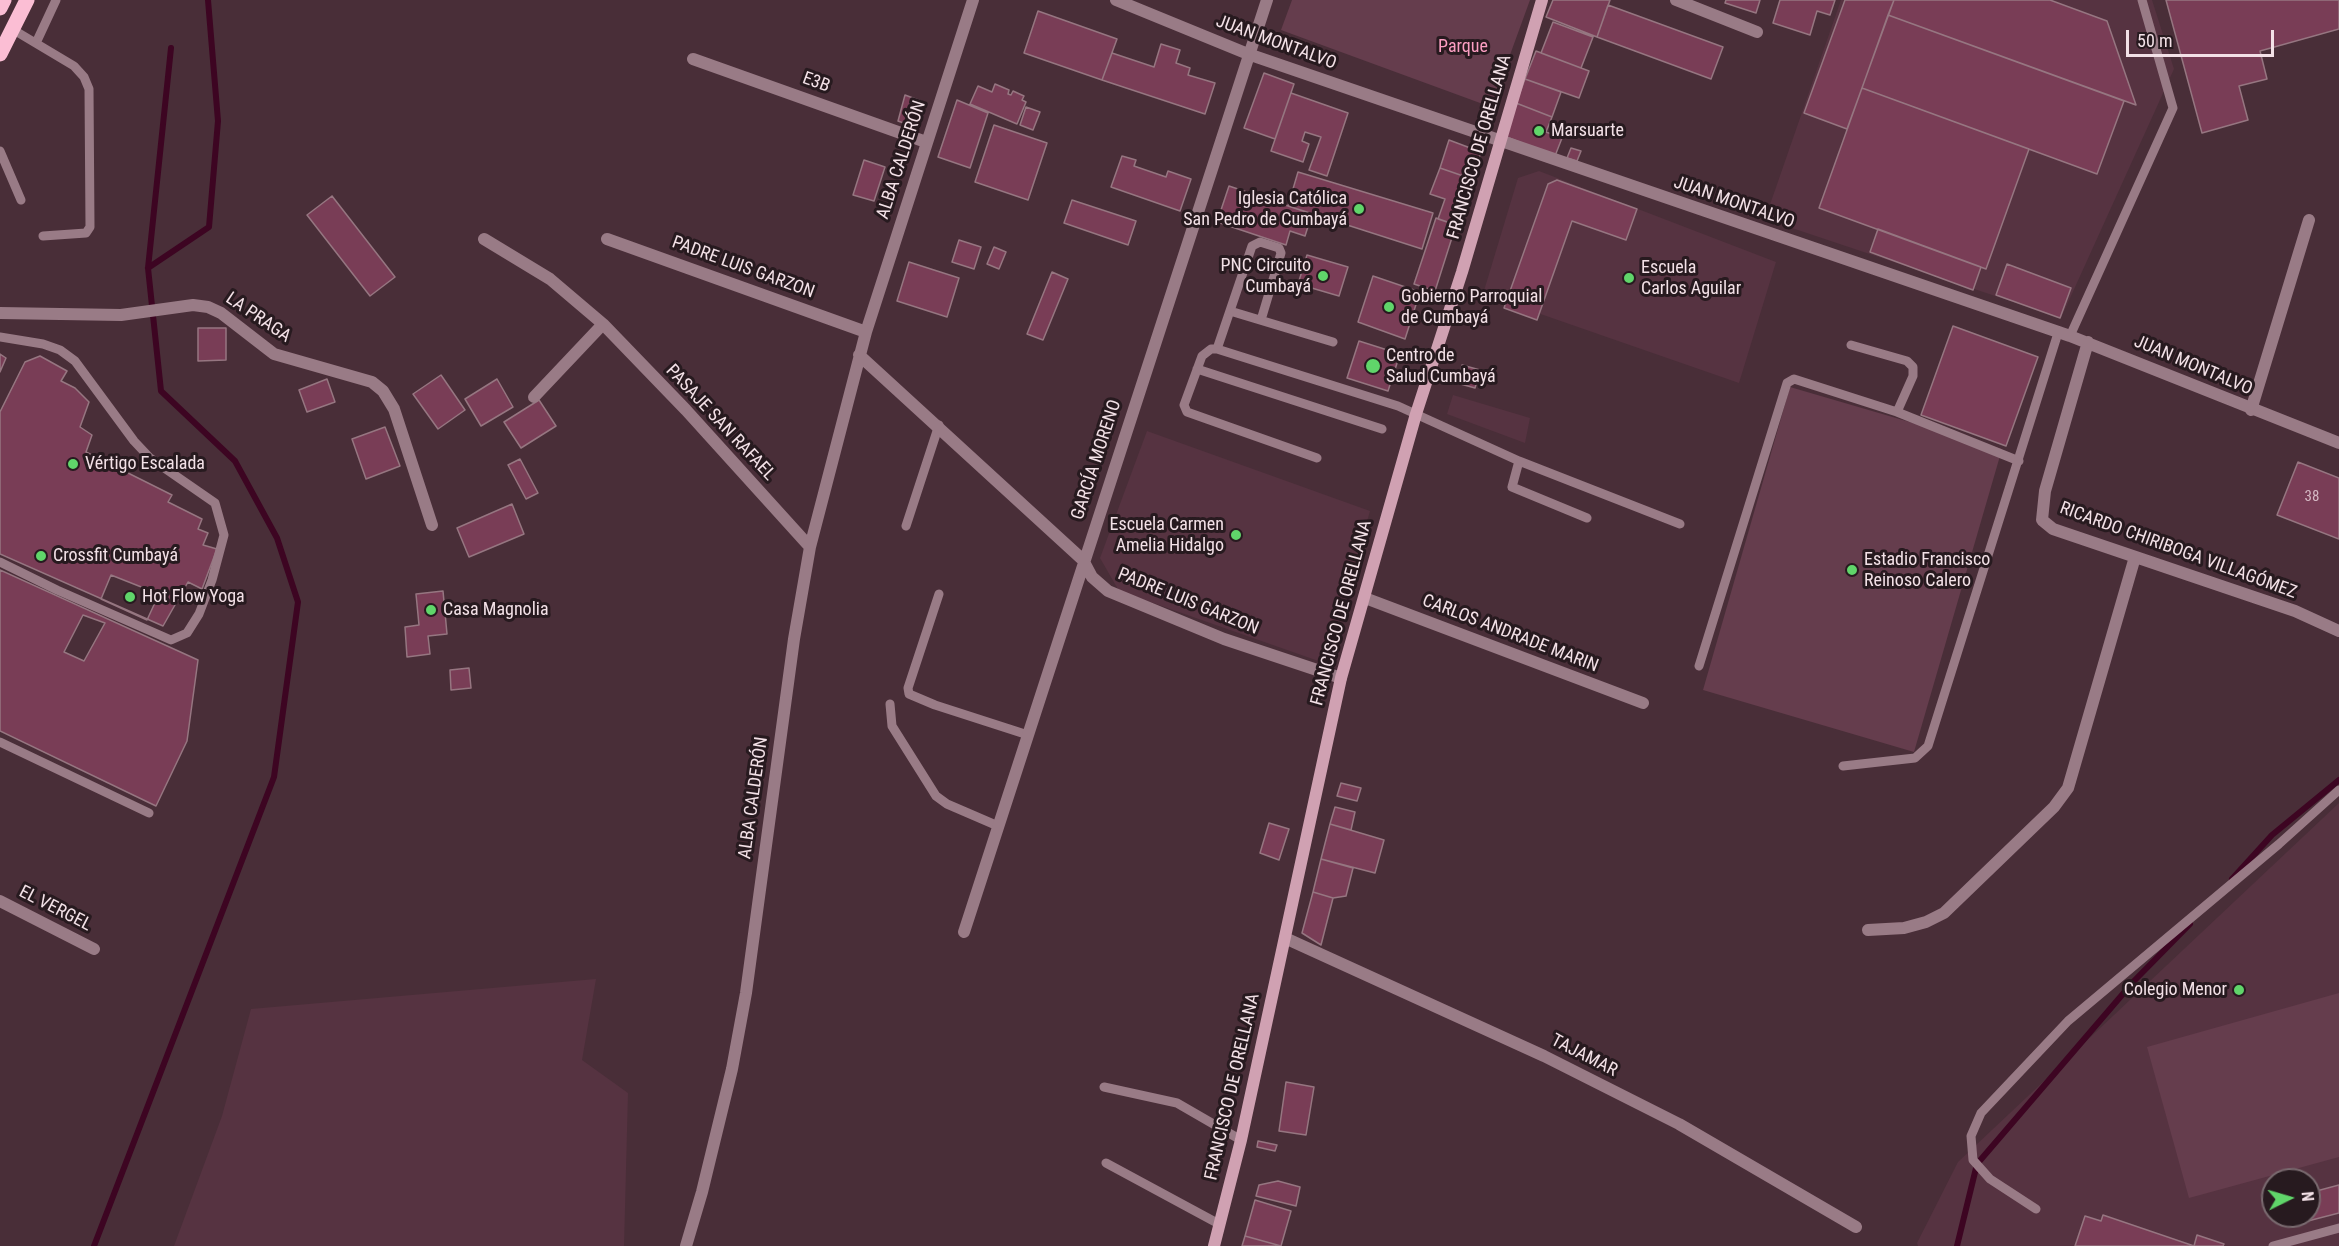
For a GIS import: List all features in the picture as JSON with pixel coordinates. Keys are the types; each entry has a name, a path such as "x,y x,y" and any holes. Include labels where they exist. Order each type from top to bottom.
{"main road":[{"path":"0,9 4,0"},
{"path":"0,54 27,0"}],"street":[{"name":"ALBA CALDERÓN","path":"686,1246 702,1192 736,1047 794,639 810,547 859,355 973,0"},
{"name":"JUAN MONTALVO","path":"1116,0 1248,54 2088,342 2251,410 2339,443"},
{"name":"GARCÍA MORENO","path":"964,932 1083,560 1267,0"},
{"name":"FRANCISCO DE ORELLANA","path":"1214,1246 1241,1140 1341,678 1416,414 1501,141 1542,0"},
{"path":"1676,0 1757,32"},
{"name":"E3B","path":"693,59 926,142"},
{"path":"2251,410 2309,220"},
{"name":"PASAJE SAN RAFAEL","path":"484,239 550,279 603,324 686,410 810,547"},
{"name":"PADRE LUIS GARZON","path":"607,239 866,332"},
{"name":"LA PRAGA","path":"0,312 112,315 193,305 208,307 221,313 255,342 274,354 372,382 383,391 394,409 432,525"},
{"path":"534,397 603,324"},
{"name":"RICARDO CHIRIBOGA VILLAGÓMEZ","path":"2088,342 2045,491 2043,520 2052,529 2295,611 2339,631"},
{"name":"PADRE LUIS GARZON","path":"859,355 939,425 1083,560 1092,577 1108,591 1224,639 1341,678"},
{"path":"1868,930 1904,928 1926,922 1944,913 2058,801 2068,788 2135,557"},
{"name":"CARLOS ANDRADE MARIN","path":"1365,598 1643,703"},
{"name":"EL VERGEL","path":"0,901 94,949"},
{"name":"TAJAMAR","path":"1285,938 1575,1071 1679,1124 1857,1227"}],"lane":[{"path":"36,43 56,0"},
{"path":"1843,766 1915,758 1928,746 2019,461 2064,334 2173,108 2142,0"},
{"path":"12,29 74,66 84,77 89,89 90,227 86,233 43,236"},
{"path":"0,151 21,200"},
{"path":"1217,349 1252,246 1260,242 1279,248 1281,253 1261,320"},
{"path":"1230,311 1333,342"},
{"path":"0,337 43,344 60,350 75,361 145,452 215,503 224,535 212,580 199,614 187,633 171,640 57,590 0,562"},
{"path":"1851,345 1907,361 1913,367 1913,376 1898,412"},
{"path":"1317,458 1187,412 1184,405 1206,351 1217,349 1416,414 1519,461 1680,525"},
{"path":"1197,369 1382,429"},
{"path":"1700,666 1787,383 1794,379 1898,412 2019,461"},
{"path":"906,526 939,425"},
{"path":"1519,461 1512,487 1587,518"},
{"path":"939,594 908,688 909,694 935,705 1028,735"},
{"path":"890,704 892,726 936,796 947,804 998,826"},
{"path":"0,742 149,813"},
{"path":"2036,1209 1990,1179 1973,1160 1971,1136 1981,1113 2068,1021 2339,790"},
{"path":"1104,1087 1177,1103 1241,1140"},
{"path":"1106,1163 1219,1224"},
{"path":"2273,1246 2339,1228"}],"shaded area":[{"path":"1841,0 2152,0 2174,69 2061,318 1765,219"},
{"name":"Escuela Carlos Aguilar","path":"1539,171 1776,262 1739,383 1483,294 1518,178"},
{"path":"1453,395 1530,418 1525,443 1447,414"},
{"name":"Escuela Carmen Amelia Hidalgo","path":"1147,431 1370,511 1327,664 1119,591 1100,558"},
{"name":"Colegio Menor","path":"2339,803 2339,1246 1918,1246 1917,1243 1958,1162"},
{"path":"596,979 582,1060 628,1093 624,1246 174,1246 222,1116 251,1009"}],"green space":[{"name":"Parque","path":"1292,0 1530,0 1491,107 1281,30"},
{"name":"Estadio Francisco Reinoso Calero","path":"1790,387 2002,449 1914,752 1703,690"},
{"path":"2339,993 2339,1157 2299,1168 2261,1168 2261,1178 2189,1198 2147,1047"}],"building":[{"path":"1553,0 1610,0 1597,37 1546,17"},
{"path":"1726,0 1760,0 1756,13 1725,3"},
{"path":"1780,0 1835,0 1830,15 1817,11 1810,35 1773,23"},
{"path":"1845,0 1894,0 1847,129 1804,113"},
{"path":"1894,0 2050,0 2107,21 2136,105 1888,15"},
{"path":"2166,0 2339,0 2339,29 2260,51 2267,79 2239,86 2248,120 2202,133"},
{"path":"1608,5 1723,47 1711,79 1597,37"},
{"path":"1038,11 1117,39 1102,80 1024,53"},
{"path":"1888,15 2124,101 2097,174 1862,88"},
{"path":"1553,22 1593,37 1581,68 1541,53"},
{"path":"1161,44 1180,50 1176,63 1190,68 1188,75 1215,83 1205,114 1102,80 1112,53 1154,67"},
{"path":"1536,51 1589,71 1579,98 1525,79"},
{"path":"1264,73 1294,84 1275,139 1244,128"},
{"path":"1525,79 1561,92 1552,117 1516,103"},
{"path":"995,84 1009,90 1008,94 1011,95 1013,91 1024,96 1022,100 1026,102 1017,124 970,104 978,86 992,92"},
{"path":"1862,88 2029,149 1986,269 1819,208"},
{"path":"1291,93 1348,113 1327,176 1309,170 1321,137 1305,132 1302,141 1309,144 1303,162 1271,151"},
{"path":"905,95 921,101 915,123 909,125 898,121"},
{"path":"957,100 988,113 970,168 938,157"},
{"path":"1516,103 1552,117 1546,132 1562,138 1555,156 1504,136"},
{"path":"1026,107 1040,112 1033,130 1020,125"},
{"path":"994,125 1047,143 1028,200 975,182"},
{"path":"1449,140 1481,152 1472,179 1440,168"},
{"path":"1571,148 1581,151 1577,161 1567,158"},
{"path":"1122,156 1136,160 1134,166 1166,177 1168,171 1191,179 1180,211 1111,187"},
{"path":"864,160 885,167 874,201 853,195"},
{"path":"1440,168 1472,179 1456,225 1438,219 1445,199 1430,194"},
{"name":"Iglesia Católica San Pedro de Cumbayá","path":"1298,172 1433,213 1422,249 1288,206"},
{"path":"1557,180 1637,209 1626,240 1572,221 1537,320 1504,308 1548,184"},
{"path":"1229,186 1312,214 1305,236 1290,231 1286,245 1217,222"},
{"path":"332,196 395,277 370,296 307,215"},
{"path":"1072,200 1136,221 1128,245 1064,223"},
{"path":"1436,218 1456,225 1435,291 1414,284"},
{"path":"1878,229 1981,267 1973,290 1870,252"},
{"path":"959,240 981,247 974,269 952,262"},
{"path":"994,247 1006,252 999,269 987,264"},
{"name":"PNC Circuito Cumbayá","path":"1307,255 1348,267 1339,296 1298,284"},
{"path":"909,262 959,278 947,317 897,301"},
{"path":"2007,264 2071,288 2060,318 1996,295"},
{"path":"1052,272 1068,279 1043,340 1027,334"},
{"name":"Gobierno Parroquial de Cumbayá","path":"1373,276 1420,292 1405,339 1358,322"},
{"path":"1953,326 2038,357 2006,446 1921,415"},
{"path":"198,328 226,328 226,360 198,361"},
{"name":"Centro de Salud Cumbayá","path":"1359,341 1400,354 1388,391 1347,378"},
{"path":"0,354 6,358 0,372"},
{"path":"40,356 67,371 61,381 75,388 89,402 80,427 92,435 86,452 172,495 168,502 202,519 198,529 208,533 203,545 217,549 202,589 188,582 163,626 0,554 0,412 25,362"},
{"path":"1462,365 1480,370 1475,388 1457,383"},
{"path":"441,375 465,410 438,429 413,394"},
{"path":"327,379 335,402 307,412 299,390"},
{"path":"497,379 513,407 481,426 465,399"},
{"path":"539,400 556,426 521,448 504,422"},
{"path":"385,427 400,466 366,479 352,439"},
{"path":"520,459 538,493 526,499 508,465"},
{"path":"2298,462 2339,478 2339,539 2277,515"},
{"path":"512,504 524,534 469,557 457,528"},
{"path":"0,570 198,660 187,741 156,806 0,731"},
{"name":"Hot Flow Yoga","path":"111,575 159,594 147,620 101,599"},
{"name":"Casa Magnolia","path":"443,591 447,634 428,636 430,654 407,657 405,627 419,625 416,594"},
{"path":"83,615 105,623 84,661 64,652"},
{"path":"469,668 471,688 451,690 450,670"},
{"path":"1341,783 1361,788 1357,801 1337,796"},
{"path":"1335,807 1355,812 1351,830 1330,824"},
{"path":"1269,823 1289,829 1279,860 1260,853"},
{"path":"1330,824 1384,840 1375,873 1321,859"},
{"path":"1321,859 1353,868 1346,896 1333,898 1313,892"},
{"path":"1313,892 1333,898 1321,945 1302,933"},
{"path":"1286,1082 1314,1087 1306,1135 1279,1131"},
{"path":"1258,1141 1277,1145 1275,1151 1257,1147"},
{"path":"1278,1181 1300,1187 1296,1206 1256,1196 1259,1185"},
{"path":"2339,1185 2339,1213 2321,1218 2321,1190"},
{"path":"1255,1200 1291,1211 1281,1246 1245,1236"},
{"path":"2103,1215 2194,1246 2075,1246 2085,1216 2101,1221"},
{"path":"2197,1235 2224,1244 2223,1246 2194,1246"},
{"path":"1245,1236 1281,1246 1242,1246"}],"waterway":[{"path":"148,268 209,227 218,121 208,0"},
{"path":"94,1246 274,777 298,602 277,538 235,461 161,391 148,268 171,48"},
{"path":"2232,879 2272,835 2339,780"},
{"path":"1957,1246 1977,1164 2134,981 2190,924"}],"place":[{"name":"Marsuarte","path":"1539,131"},
{"name":"Iglesia Católica San Pedro de Cumbayá","path":"1359,209"},
{"name":"PNC Circuito Cumbayá","path":"1323,276"},
{"name":"Escuela Carlos Aguilar","path":"1629,278"},
{"name":"Gobierno Parroquial de Cumbayá","path":"1389,307"},
{"name":"Centro de Salud Cumbayá","path":"1373,366"},
{"name":"Vértigo Escalada","path":"73,464"},
{"name":"Escuela Carmen Amelia Hidalgo","path":"1236,535"},
{"name":"Crossfit Cumbayá","path":"41,556"},
{"name":"Estadio Francisco Reinoso Calero","path":"1852,570"},
{"name":"Hot Flow Yoga","path":"130,597"},
{"name":"Casa Magnolia","path":"431,610"},
{"name":"Colegio Menor","path":"2239,990"}]}
